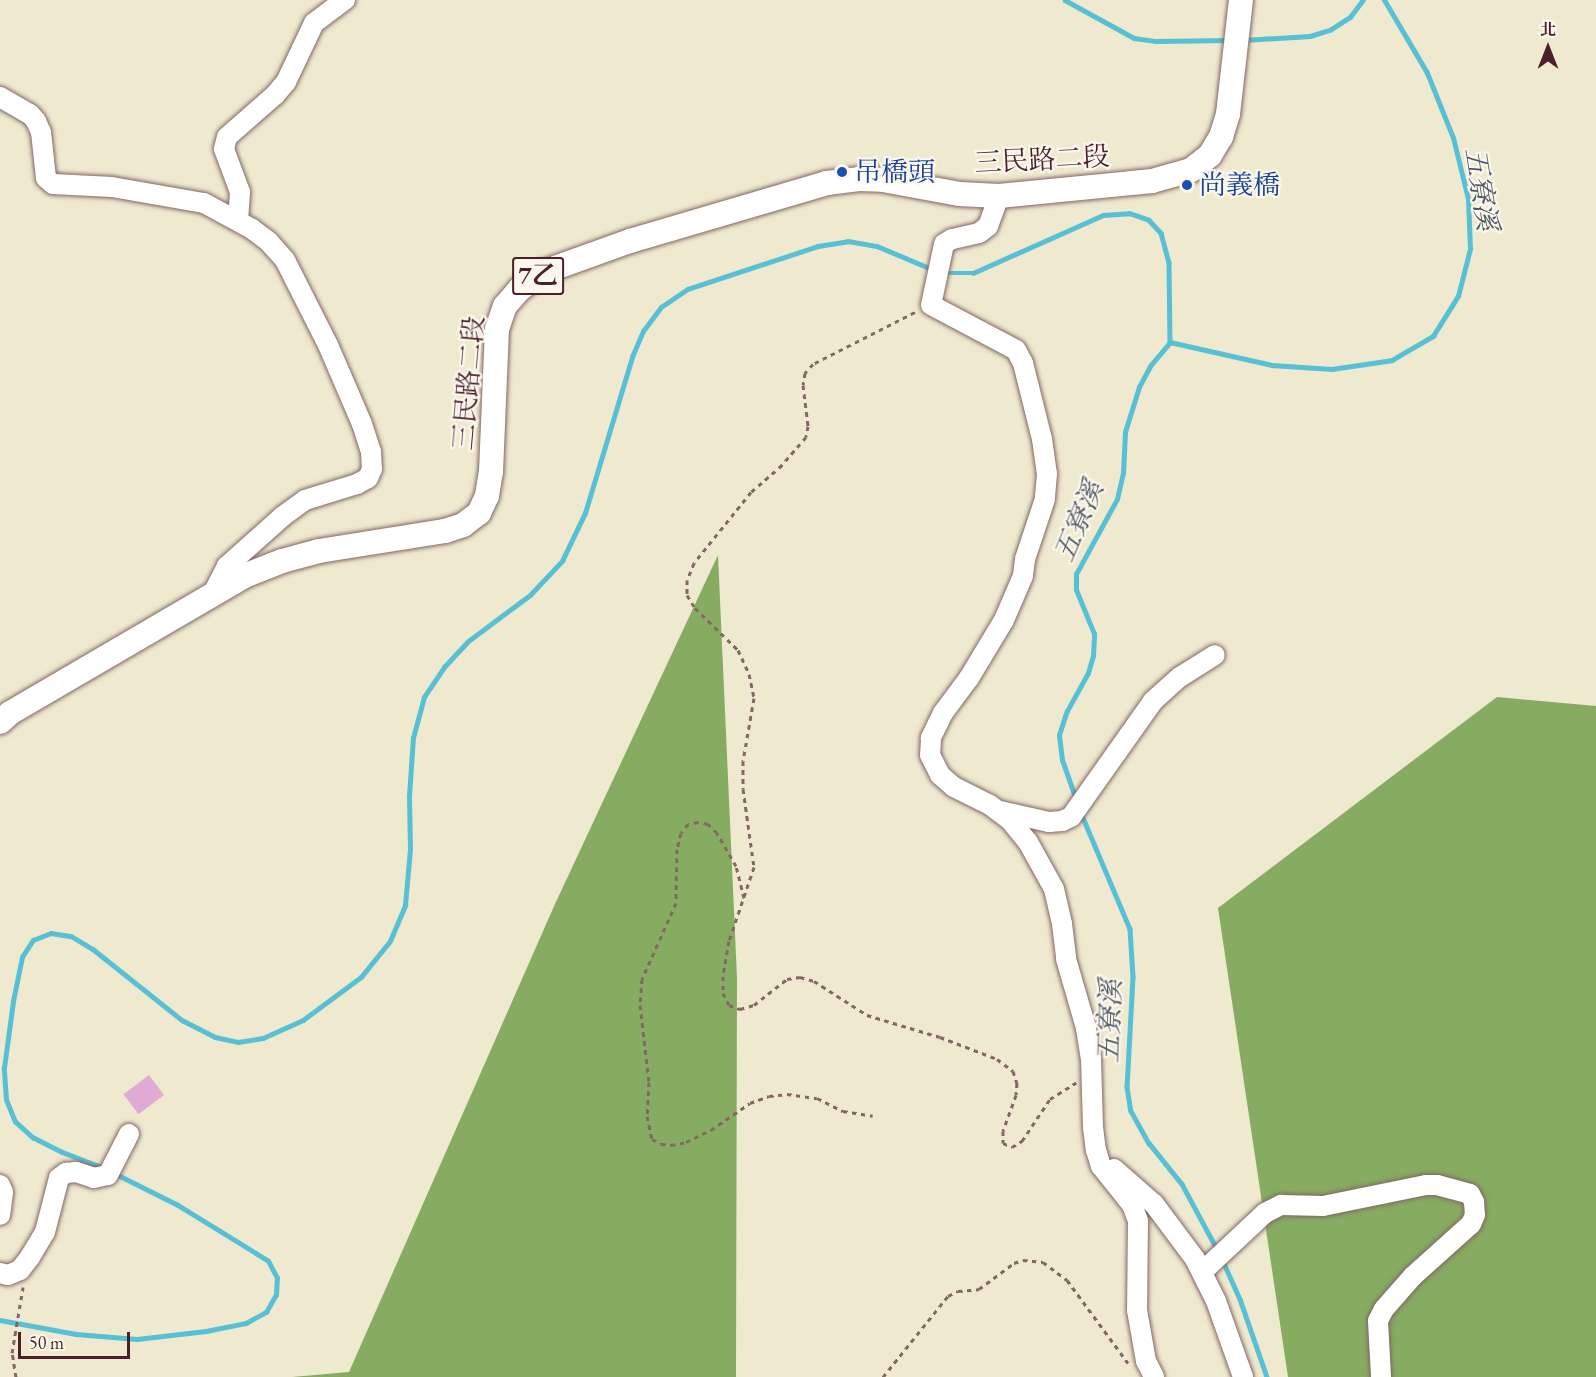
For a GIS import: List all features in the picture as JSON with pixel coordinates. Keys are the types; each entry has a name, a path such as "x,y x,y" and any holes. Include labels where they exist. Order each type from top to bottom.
{"main road":[{"name":"三民路二段","path":"0,722 244,576 282,561 354,544 445,531 463,525 479,513 487,496 491,472 497,329 505,306 520,289 541,273 630,242 827,183 859,179 883,180 959,194 999,196 1152,181 1191,170 1210,155 1221,137 1228,114 1241,0"}],"lane":[{"path":"238,221 240,192 224,149 227,137 275,95 286,82 314,23 345,0"},
{"path":"0,97 30,114 36,121 40,132 46,178 52,184 112,187 204,203 238,221 268,241 285,260 296,278 362,424 372,452 372,469 368,478 357,484 305,500 282,517 227,566 213,594"},
{"path":"999,196 988,226 979,233 952,239 944,244 939,257 931,304 1016,350 1023,363 1035,411 1047,474 1045,499 1030,540 1023,576 1004,620 969,678 943,713 931,738 930,755 940,774 954,787 997,810 1049,822 1062,821 1071,817 1153,701 1180,677 1215,655"},
{"path":"997,810 1028,842 1054,889 1062,924 1066,960 1086,1028 1093,1127 1098,1155 1108,1177 1132,1204 1138,1221 1137,1310 1146,1361 1154,1377"},
{"path":"10,1271 45,1232 59,1178 66,1173 76,1172 94,1179 108,1176 129,1134"},
{"path":"1098,1155 1154,1204 1202,1272 1216,1301 1243,1377"},
{"path":"0,1185 3,1192 0,1215"},
{"path":"1202,1272 1265,1213 1281,1205 1323,1206 1426,1185 1437,1185 1470,1194 1474,1202 1475,1215 1471,1224 1413,1276 1384,1309 1378,1328 1381,1377"}],"path":[{"path":"931,304 813,364 805,373 808,426 806,437 782,465 751,492 694,563 687,580 687,594 695,608 738,650 749,674 754,698 743,761 742,789 754,867 729,941 723,976 723,993 729,1005 740,1009 754,1005 786,979 800,977 814,981 867,1015 940,1037 997,1059 1013,1071 1017,1083 1016,1095 1003,1131 1003,1143 1012,1148 1022,1141 1050,1099 1065,1088 1091,1076"},
{"path":"744,900 736,866 717,833 708,824 698,822 688,824 681,833 677,849 675,903 642,979 640,1005 649,1082 647,1116 652,1139 661,1144 686,1143 711,1130 750,1104 769,1096 787,1094 817,1098 843,1111 873,1116"},
{"path":"883,1377 948,1296 979,1289 1014,1263 1032,1260 1043,1262 1067,1280 1134,1371 1138,1375 1154,1377"},
{"path":"10,1271 22,1296 12,1353 16,1377"}],"green space":[{"path":"718,555 737,978 736,1377 292,1377 349,1372 555,904"},
{"path":"1497,697 1596,706 1596,1377 1288,1377 1218,908"}],"building":[{"path":"149,1075 164,1095 138,1114 123,1094"}],"waterway":[{"path":"1065,0 1134,38 1156,41 1229,40"},
{"path":"1243,40 1310,36 1330,30 1350,17 1363,0"},
{"name":"五寮溪","path":"1170,342 1272,365 1332,369 1392,360 1433,336 1458,296 1470,249 1468,199 1453,138 1427,73 1384,0"},
{"path":"943,273 973,273 1103,215 1129,213 1149,220 1161,233 1169,262 1170,342"},
{"path":"105,1169 33,1138 15,1122 6,1100 4,1068 13,1001 22,957 33,940 51,933 71,936 93,949 182,1020 215,1037 238,1042 263,1038 303,1020 361,977 390,941 405,905 410,849 409,796 413,738 424,697 444,667 467,642 530,595 562,561 585,513 632,357 643,331 661,307 688,289 818,246 848,241 877,246 934,270"},
{"name":"五寮溪","path":"1076,800 1062,760 1059,735 1067,711 1088,673 1093,656 1094,634 1076,590 1076,574 1117,499 1123,473 1125,432 1139,387 1150,366 1170,342"},
{"name":"五寮溪","path":"1081,813 1130,929 1133,977 1127,1087 1131,1111 1149,1143 1182,1184 1217,1249"},
{"path":"0,1320 76,1334 137,1339 206,1331 246,1323 266,1312 276,1295 277,1278 268,1261 177,1205 115,1174"},
{"name":"五寮溪","path":"1222,1259 1240,1299 1267,1377"}],"place":[{"name":"吊橋頭","path":"842,172"},
{"name":"尚義橋","path":"1187,185"}]}
